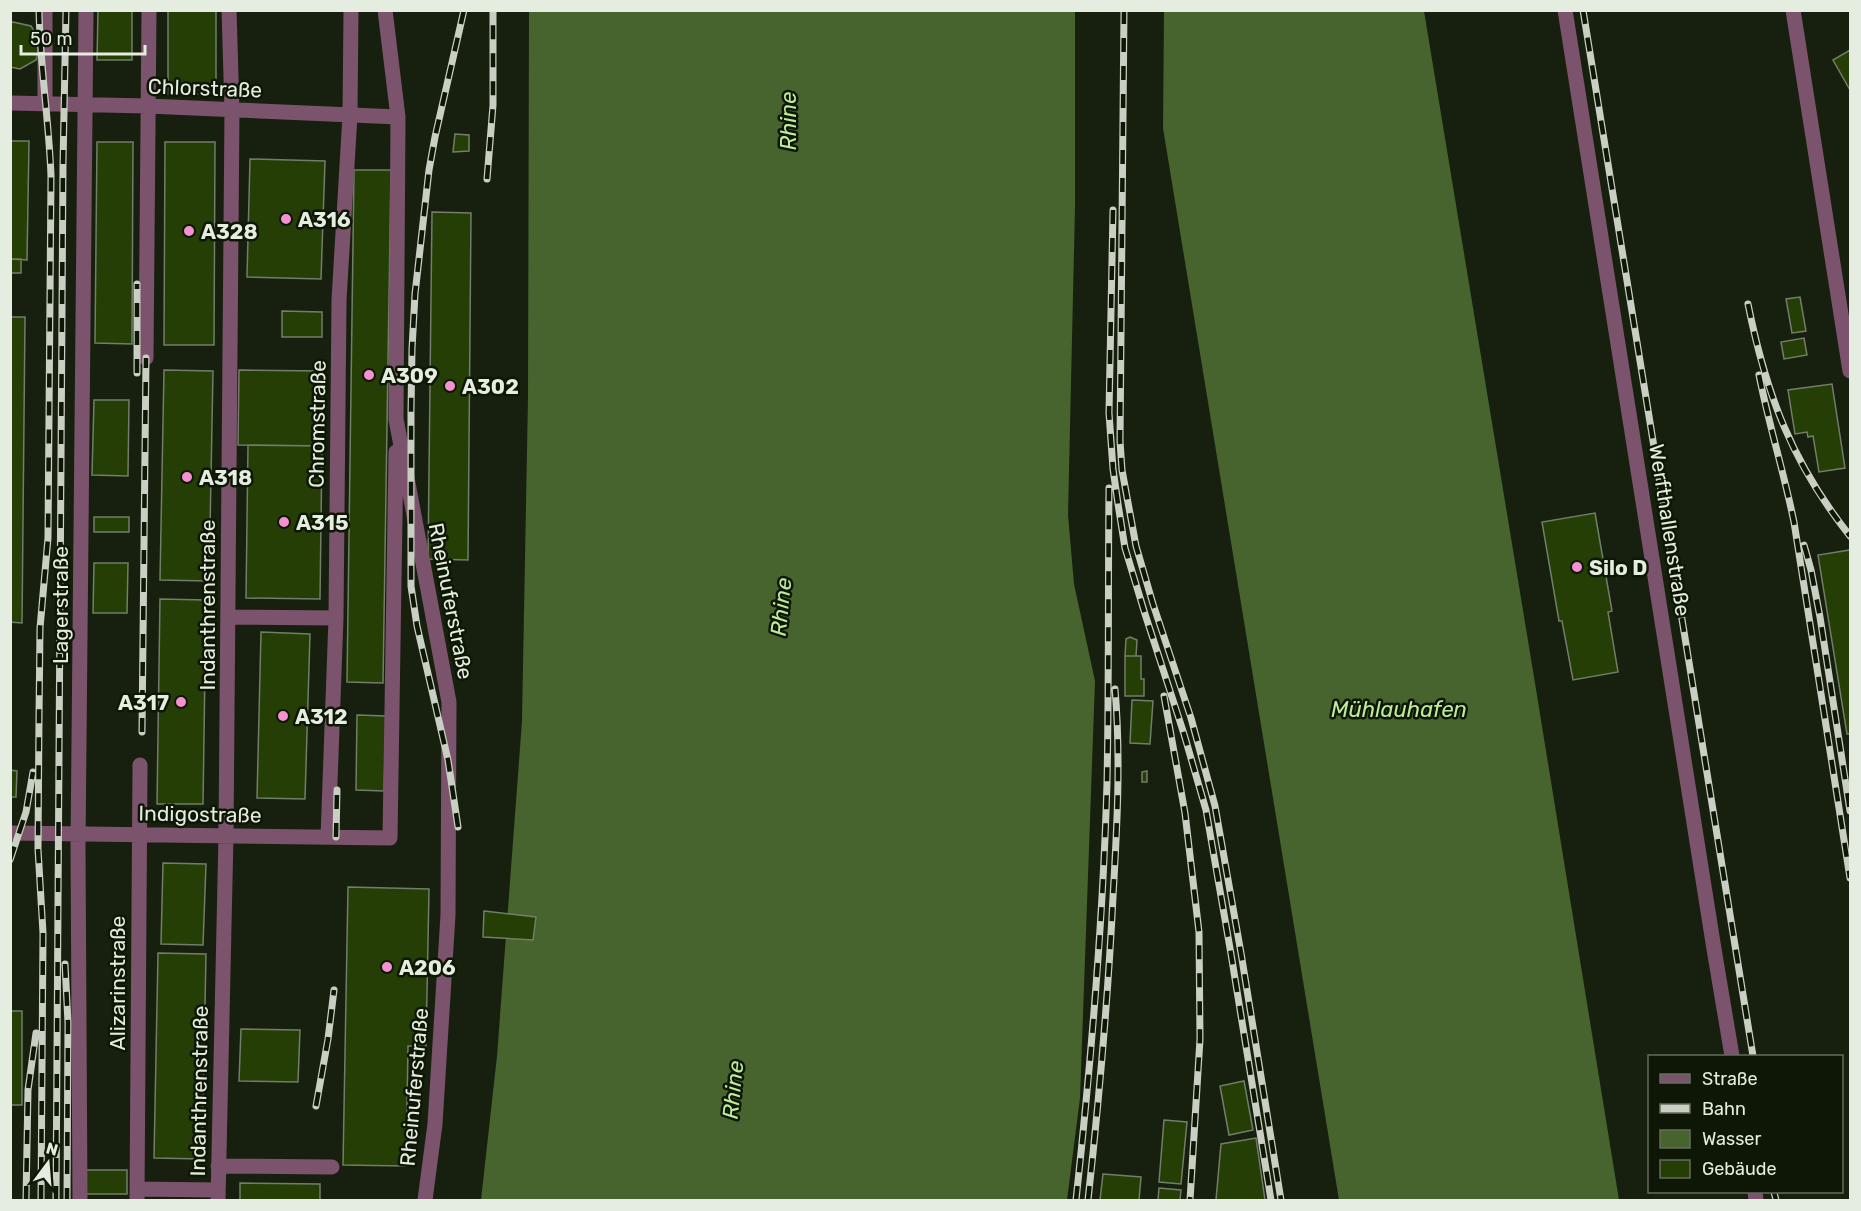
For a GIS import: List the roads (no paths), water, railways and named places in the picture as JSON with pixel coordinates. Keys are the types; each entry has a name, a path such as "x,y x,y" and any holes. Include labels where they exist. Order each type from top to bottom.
{"street":[{"path":"45,10 45,104"},
{"name":"Lagerstraße","path":"80,1200 78,858 86,10"},
{"path":"146,358 149,10"},
{"name":"Indanthrenstraße","path":"218,1195 226,835 232,110 229,10"},
{"name":"Chromstraße","path":"328,837 336,618 339,300 350,115 351,10"},
{"name":"Rheinuferstraße","path":"385,10 398,117 396,419 449,702 448,915 435,1124 425,1200"},
{"name":"Werfthallenstraße","path":"1565,10 1732,1055"},
{"path":"1793,10 1851,371"},
{"name":"Chlorstraße","path":"10,103 148,106 398,117"},
{"name":"Indigostraße","path":"10,833 390,838 396,419"},
{"path":"228,617 336,618"},
{"name":"Alizarinstraße","path":"137,1195 140,765"},
{"path":"218,1166 332,1167"},
{"path":"137,1195 218,1195"}],"water":[{"name":"Rhine","path":"529,11 1075,11 1075,207 1068,515 1074,584 1095,681 1080,1098 1067,1200 481,1200 497,1056 522,721 528,397"},
{"name":"Mühlauhafen","path":"1164,11 1424,11 1619,1200 1339,1200 1163,128"}],"railway":[{"path":"39,10 51,176 48,538 40,628 39,718 38,849 43,933 41,1200"},
{"path":"56,1200 66,10"},
{"path":"458,827 448,760 417,626 411,586 411,411 415,294 429,170 464,10"},
{"path":"487,179 493,105 493,10"},
{"path":"1124,10 1120,441 1122,470 1136,546 1191,718 1215,806 1281,1200"},
{"path":"1583,10 1753,1055"},
{"path":"1113,210 1109,413 1113,469 1125,548 1206,810 1271,1200"},
{"path":"137,284 137,373"},
{"path":"1748,304 1763,368 1784,426 1812,482 1850,536"},
{"path":"142,732 146,358"},
{"path":"1759,375 1794,522 1850,878"},
{"path":"1076,1200 1087,1096 1103,888 1108,746 1109,488"},
{"path":"1804,545 1820,617 1850,811"},
{"path":"1088,1200 1109,973 1117,819 1115,689"},
{"path":"1164,696 1185,813 1199,932 1200,1039 1190,1200"},
{"path":"10,860 26,812 33,772"},
{"path":"336,837 337,790"},
{"path":"65,964 68,1023 67,1200"},
{"path":"316,1106 334,990"},
{"path":"26,1200 28,1090 36,1033"},
{"path":"1774,1193 1776,1200"}],"place":[{"name":"A316","path":"286,219"},
{"name":"A328","path":"189,231"},
{"name":"A309","path":"369,375"},
{"name":"A302","path":"450,386"},
{"name":"A318","path":"187,477"},
{"name":"A315","path":"284,522"},
{"name":"Silo D","path":"1577,567"},
{"name":"A317","path":"181,702"},
{"name":"A312","path":"283,716"},
{"name":"A206","path":"387,967"}]}
